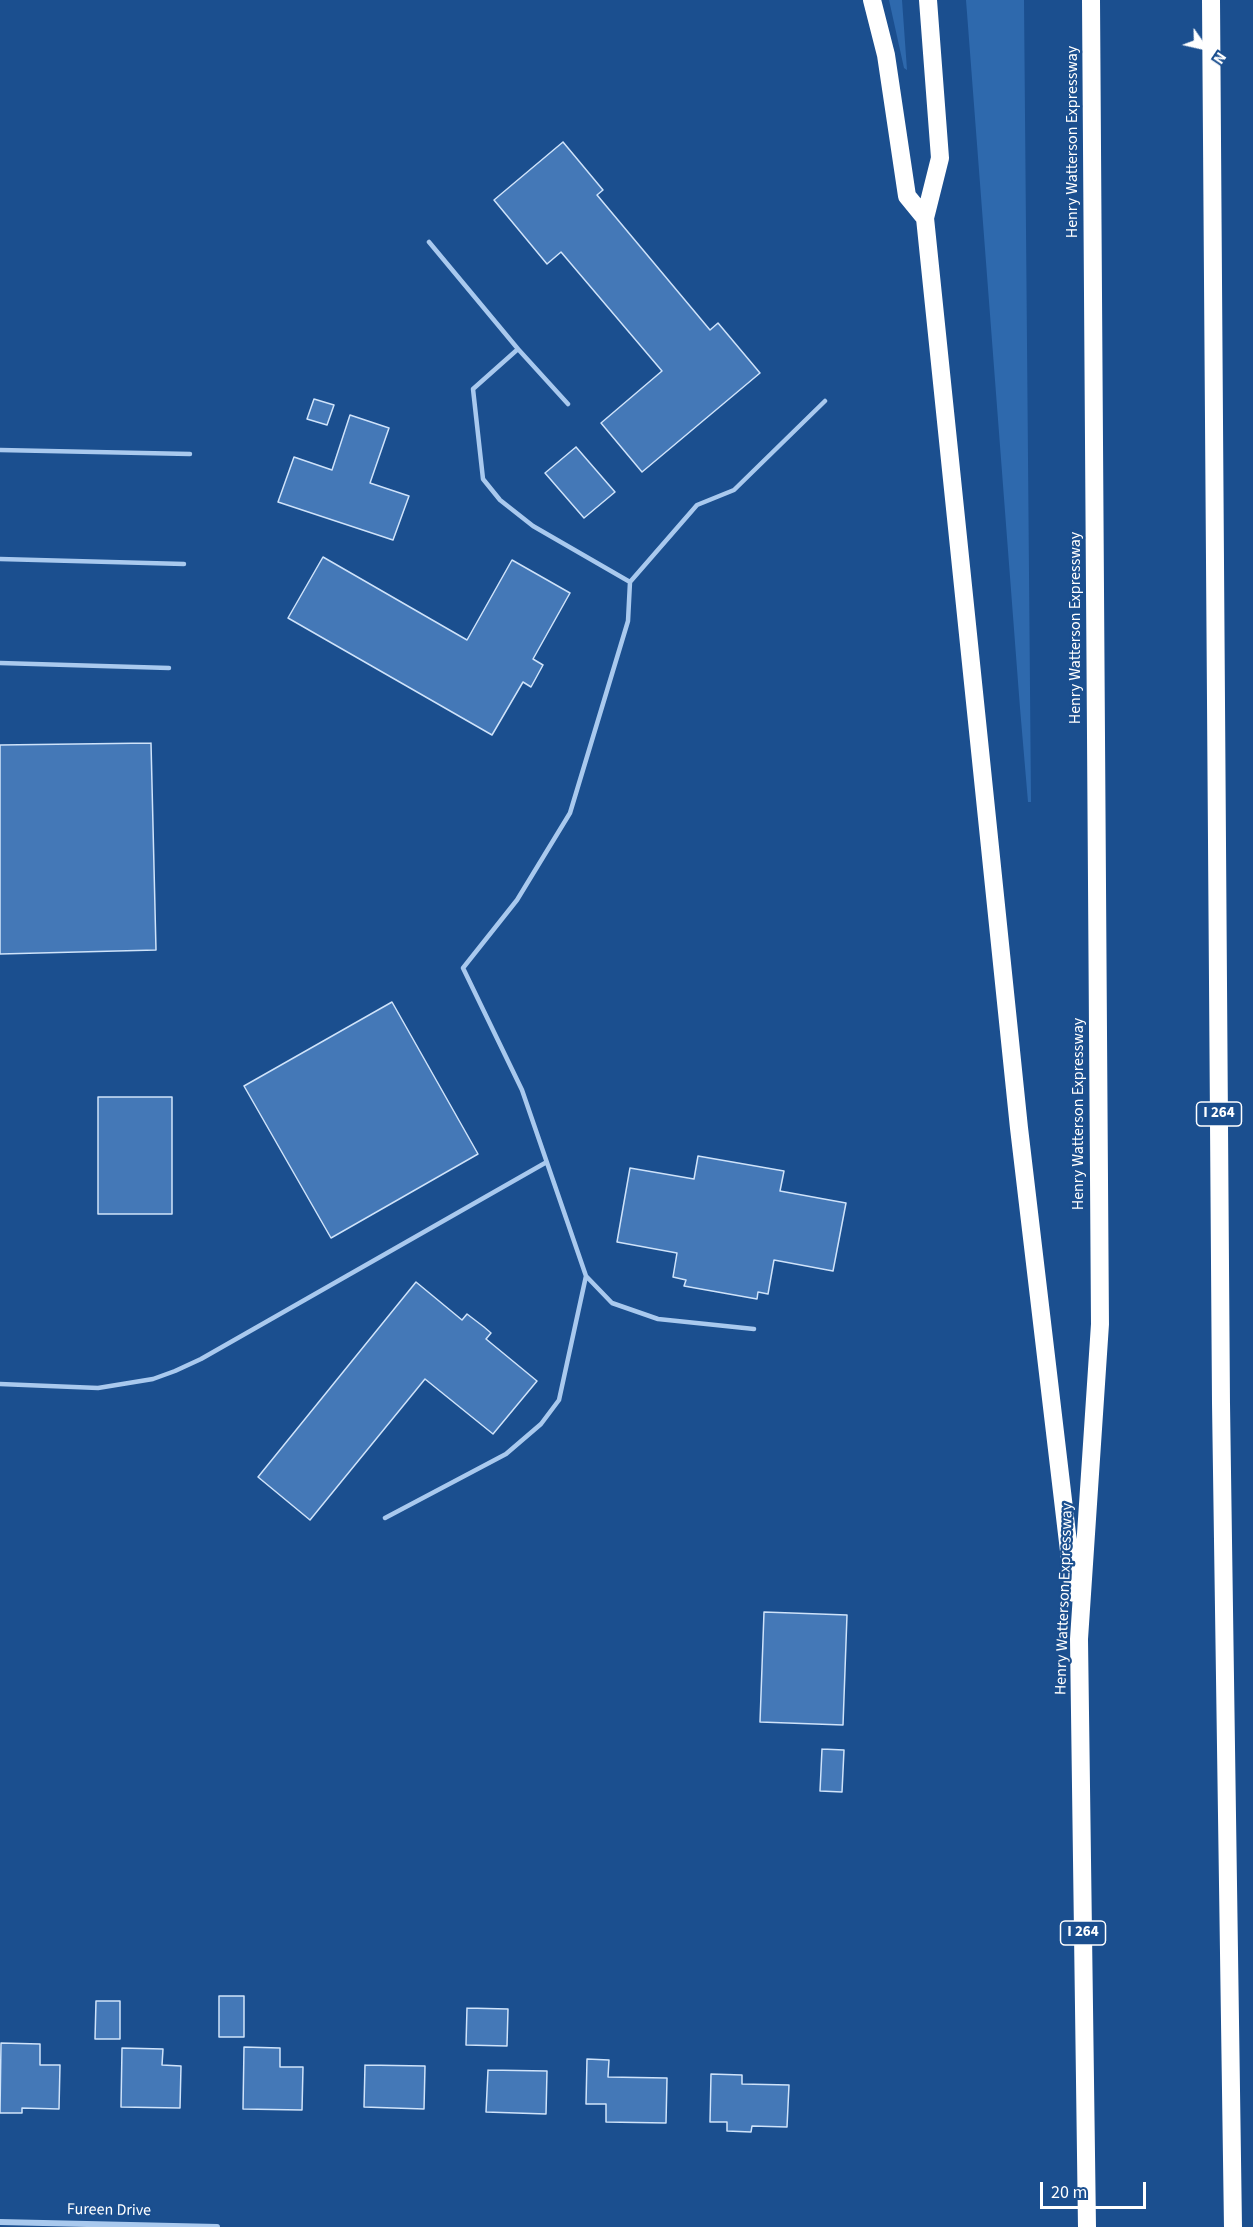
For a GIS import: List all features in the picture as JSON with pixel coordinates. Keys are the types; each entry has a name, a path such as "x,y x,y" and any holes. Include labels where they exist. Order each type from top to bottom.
{"highway":[{"path":"872,0 885,55 907,196 925,218"},
{"path":"928,0 940,158 925,218 1018,1128 1079,1639"},
{"name":"Henry Watterson Expressway","path":"1087,2227 1079,1639 1100,1324 1091,0"},
{"name":"I 264","path":"1211,0 1221,1391 1233,2227"}],"street":[{"name":"Fureen Drive","path":"0,2222 217,2227"}],"lane":[{"path":"429,242 518,349 568,404"},
{"path":"518,349 473,389 483,479 500,500 533,526 630,582"},
{"path":"754,1329 658,1319 612,1303 586,1276 545,1163 522,1090 463,968 517,900 570,813 628,621 630,582 698,505 734,489 825,401"},
{"path":"0,450 190,454"},
{"path":"0,559 184,564"},
{"path":"0,663 169,668"},
{"path":"0,1384 98,1388 153,1379 175,1371 201,1359 248,1329 545,1163"},
{"path":"385,1518 506,1454 541,1424 559,1400 586,1276"}],"shaded area":[{"path":"889,0 902,0 907,70 904,68"},
{"path":"966,0 1024,0 1031,802 1028,802 1020,708"}],"building":[{"path":"563,142 603,190 597,195 710,330 718,323 760,373 642,472 601,423 662,371 561,252 547,264 494,200"},
{"path":"314,399 334,405 327,425 307,419"},
{"path":"350,415 389,428 370,483 409,496 393,540 278,502 294,457 332,470"},
{"path":"576,447 615,492 584,518 545,473"},
{"path":"323,557 467,640 512,560 570,593 533,659 543,665 531,687 523,682 492,735 288,618"},
{"path":"151,743 156,950 0,954 0,745"},
{"path":"392,1002 478,1154 331,1238 244,1086"},
{"path":"98,1097 172,1097 172,1214 98,1214"},
{"path":"698,1156 784,1171 780,1191 846,1203 833,1271 774,1260 768,1294 758,1292 757,1299 684,1286 686,1280 673,1277 677,1253 617,1242 630,1168 694,1179"},
{"path":"416,1282 462,1320 467,1314 484,1327 491,1333 486,1339 537,1381 493,1434 425,1379 310,1520 258,1477"},
{"path":"764,1612 847,1615 843,1725 760,1722"},
{"path":"822,1749 844,1750 842,1792 820,1791"},
{"path":"219,1996 244,1996 244,2037 219,2037"},
{"path":"96,2001 120,2001 120,2039 95,2039"},
{"path":"467,2008 508,2009 507,2046 466,2045"},
{"path":"1,2043 40,2044 40,2065 60,2065 59,2109 22,2108 22,2113 0,2113"},
{"path":"244,2047 280,2048 280,2067 303,2067 302,2110 243,2109"},
{"path":"122,2048 163,2049 162,2065 181,2066 180,2108 121,2107"},
{"path":"587,2059 609,2060 608,2077 667,2078 666,2123 606,2122 606,2104 586,2104"},
{"path":"365,2065 425,2066 424,2109 364,2107"},
{"path":"488,2070 547,2071 546,2114 486,2112"},
{"path":"711,2074 742,2075 742,2084 789,2085 787,2127 752,2126 751,2132 727,2131 727,2122 710,2122"}]}
